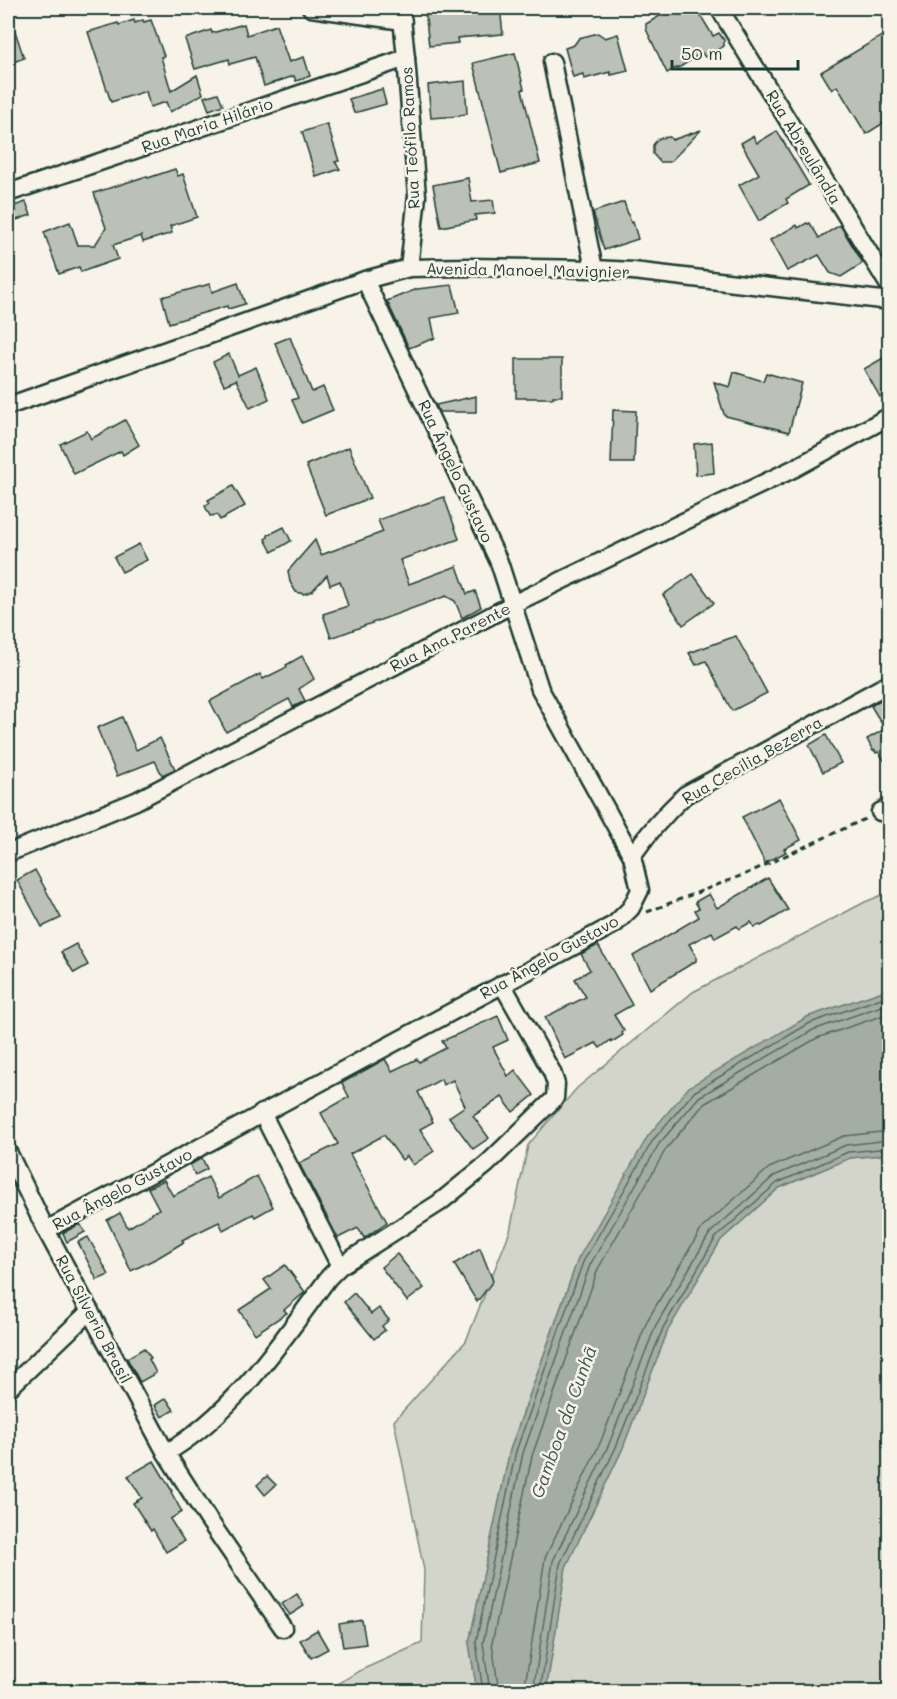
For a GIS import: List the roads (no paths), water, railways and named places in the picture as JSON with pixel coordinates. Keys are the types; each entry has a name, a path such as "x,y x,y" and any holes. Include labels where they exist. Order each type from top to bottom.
{"street":[{"path":"311,8 402,14"},
{"name":"Rua Abreulândia","path":"719,8 890,286"},
{"name":"Rua Teófilo Ramos","path":"402,14 417,196 409,268"},
{"name":"Rua Maria Hilário","path":"8,193 406,58"},
{"path":"552,62 594,269"},
{"name":"Avenida Manoel Mavignier","path":"8,406 365,279 409,268 633,271 890,301"},
{"name":"Rua Ângelo Gustavo","path":"46,1230 615,924 631,908 640,890 632,856 540,689 499,562 365,279"},
{"name":"Rua Ana Parente","path":"8,853 136,801 513,604 795,468 890,416"},
{"name":"Rua Cecília Bezerra","path":"632,856 647,834 685,795 890,683"},
{"path":"166,1453 189,1440 231,1401 267,1361 329,1276 340,1266 439,1203 487,1164 555,1098 556,1084 552,1072 502,984"},
{"path":"262,1113 340,1266"},
{"name":"Rua Silverio Brasil","path":"8,1152 46,1230 166,1453 283,1628"},
{"path":"8,1389 90,1311"}],"water":[{"name":"Gamboa da Cunhã","path":"889,989 889,1154 850,1158 779,1188 721,1240 668,1330 622,1450 566,1567 546,1691 477,1691 469,1643 510,1450 578,1259 648,1136 689,1087 807,1017"}]}
